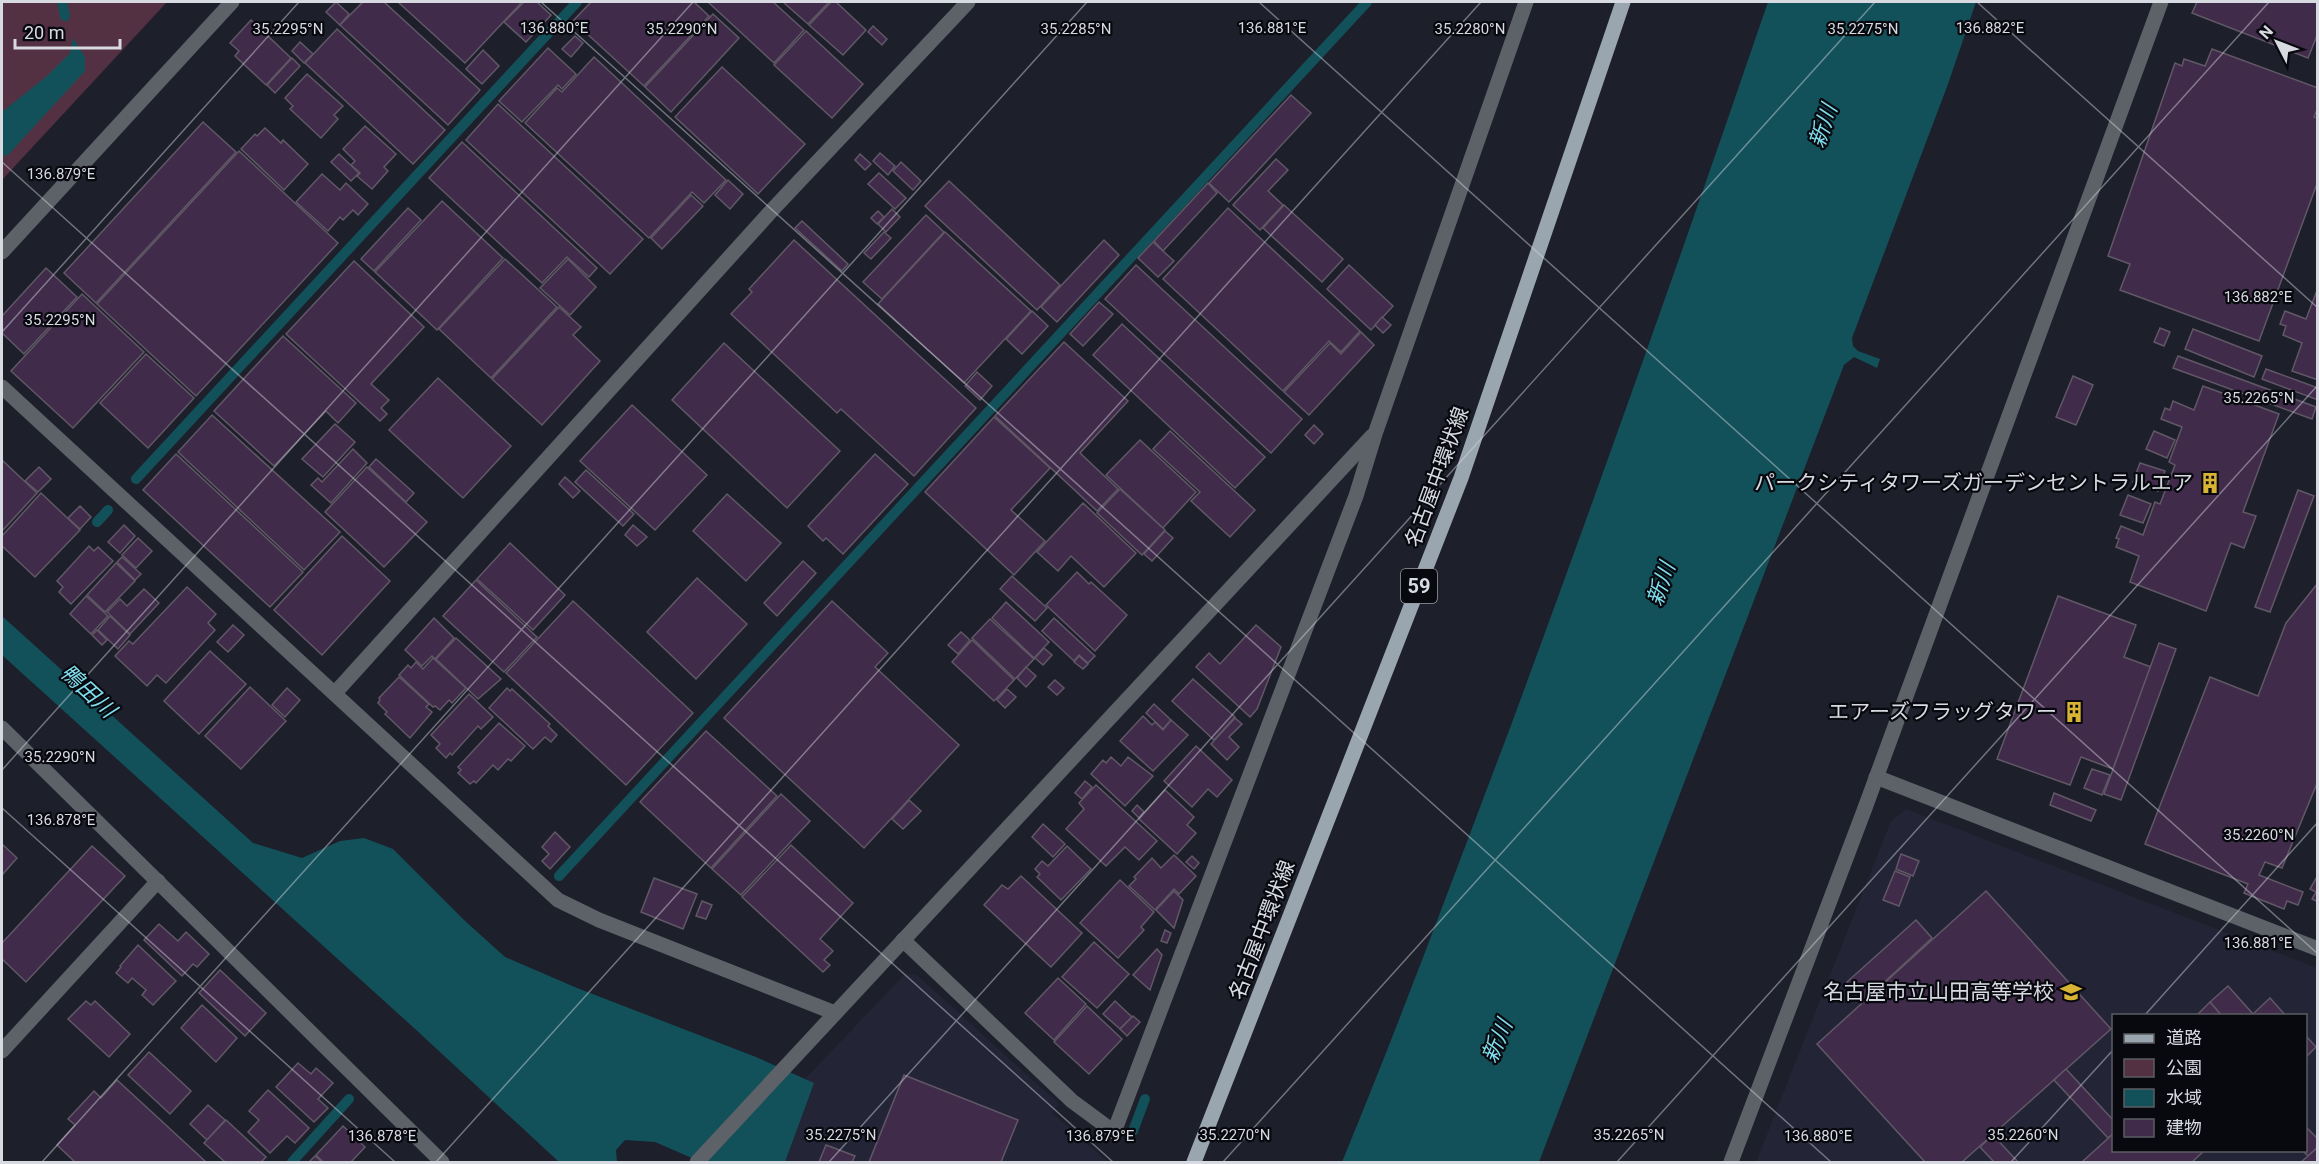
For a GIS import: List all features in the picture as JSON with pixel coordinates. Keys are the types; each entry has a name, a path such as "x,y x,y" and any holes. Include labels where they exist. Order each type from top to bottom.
{"main road":[{"name":"名古屋中環状線","path":"1194,1162 1461,478 1623,2"}],"street":[{"path":"2,252 232,2"},
{"path":"335,693 766,217 968,2"},
{"path":"903,940 1072,1101 1114,1132 1356,496 1375,434 1526,2"},
{"path":"1731,1162 1876,777 2161,2"},
{"path":"2,387 558,900 599,920 835,1013"},
{"path":"696,1162 812,1041 835,1013 1375,434"},
{"path":"2,728 442,1162"},
{"path":"1876,777 2318,949"},
{"path":"2,1051 158,881"}],"shaded area":[{"name":"名古屋市立山田高等学校","path":"1906,809 2317,968 2317,1162 1756,1162 1891,821"},
{"path":"905,974 917,975 1059,1104 1052,1113 1108,1162 785,1162 813,1083 805,1079"}],"green space":[{"path":"2,2 167,2 2,180"}],"water":[{"name":"新川","path":"1768,2 1976,2 1948,84 1852,338 1853,346 1858,351 1880,359 1877,368 1854,357 1844,365 1539,1162 1342,1162 1428,946 1510,728 1641,366"},
{"path":"73,38 85,57 85,71 8,155 2,156 2,112 48,75 70,53"},
{"path":"2,616 253,843 302,858 340,841 364,838 393,849 464,920 505,957 577,988 756,1057 814,1083 785,1162 701,1162 655,1142 625,1140 616,1150 617,1162 559,1162 2,655"}],"building":[{"path":"336,2 349,14 340,25 326,12"},
{"path":"363,2 384,2 480,90 448,125 340,25"},
{"path":"398,2 522,2 465,63"},
{"path":"524,2 537,2 551,15 526,42 504,22"},
{"path":"591,2 694,2 709,16 644,86 573,21"},
{"path":"708,2 773,2 804,30 774,63"},
{"path":"783,2 829,2 808,24"},
{"path":"831,2 836,2 866,30 843,55 809,25"},
{"path":"2197,2 2318,2 2318,33 2308,58 2192,13"},
{"path":"713,14 739,38 671,112 645,87"},
{"path":"251,20 291,58 266,85 235,56 239,51 230,43"},
{"path":"873,26 887,39 882,45 868,32"},
{"path":"337,29 445,130 413,164 305,63"},
{"path":"806,31 863,84 832,118 774,65"},
{"path":"575,36 583,43 571,57 562,49"},
{"path":"300,42 313,54 304,63 292,51"},
{"path":"548,48 576,74 562,89 558,85 522,122 499,101"},
{"path":"2212,49 2318,88 2318,107 2314,117 2318,118 2318,181 2259,341 2120,290 2130,264 2108,256 2175,63 2182,66 2184,59 2205,66"},
{"path":"483,50 499,66 482,84 466,69"},
{"path":"594,57 726,180 704,203 692,192 649,238 525,123 557,88 562,92"},
{"path":"292,58 300,66 275,93 267,85"},
{"path":"722,67 805,144 758,194 675,117"},
{"path":"307,74 343,106 334,115 338,119 321,138 290,109 293,106 285,98"},
{"path":"1291,95 1311,113 1229,202 1209,183"},
{"path":"498,104 643,239 610,274 466,140"},
{"path":"203,122 236,152 96,303 64,273"},
{"path":"365,126 396,154 384,167 388,171 372,189 357,176 360,173 351,165 355,161 343,149"},
{"path":"265,128 281,143 283,140 308,164 284,190 241,149 255,134 257,136"},
{"path":"462,142 597,268 589,277 567,257 542,283 429,178"},
{"path":"239,151 338,243 196,396 97,304"},
{"path":"880,153 895,166 888,175 873,161"},
{"path":"339,154 359,173 351,181 331,162"},
{"path":"860,154 871,164 865,170 855,160"},
{"path":"1276,159 1288,170 1268,191 1283,205 1260,230 1233,205"},
{"path":"901,162 921,181 913,190 893,171"},
{"path":"879,173 906,198 895,209 868,184"},
{"path":"322,174 340,190 346,183 368,204 358,215 353,210 343,220 340,217 328,231 296,202"},
{"path":"728,180 743,194 730,209 715,195"},
{"path":"949,181 1060,285 1037,310 925,206"},
{"path":"1208,183 1217,193 1163,251 1154,241"},
{"path":"691,195 703,206 662,249 651,238"},
{"path":"442,201 503,258 437,330 375,272"},
{"path":"1284,205 1343,259 1322,282 1263,228"},
{"path":"408,208 421,220 374,271 361,259"},
{"path":"1228,208 1360,331 1341,352 1329,341 1283,391 1163,279"},
{"path":"892,209 900,217 886,232 878,224"},
{"path":"878,211 884,217 877,224 871,218"},
{"path":"926,215 944,232 882,299 863,282"},
{"path":"802,221 848,264 842,271 795,228"},
{"path":"884,232 891,238 871,259 864,253"},
{"path":"945,232 1031,311 964,383 878,304"},
{"path":"794,240 976,408 914,476 841,409 837,413 731,314 752,292 749,289"},
{"path":"1104,240 1119,255 1057,322 1041,307"},
{"path":"1153,242 1174,261 1158,277 1138,258"},
{"path":"505,259 557,307 491,378 439,329"},
{"path":"568,259 596,287 570,315 540,288"},
{"path":"354,261 424,327 371,384 389,400 381,408 387,414 380,421 286,334"},
{"path":"1136,265 1302,419 1271,453 1105,299"},
{"path":"1349,265 1393,306 1371,330 1327,289"},
{"path":"46,268 77,297 24,354 2,333 2,316"},
{"path":"2318,288 2318,380 2292,371 2302,343 2283,335 2286,326 2280,324 2285,311 2306,319"},
{"path":"82,294 144,352 73,428 11,371"},
{"path":"1099,302 1113,314 1083,346 1070,334"},
{"path":"559,307 581,327 573,335 600,361 542,425 492,379"},
{"path":"1032,311 1048,326 1022,354 1006,339"},
{"path":"1382,317 1391,325 1383,333 1375,325"},
{"path":"1122,324 1265,457 1235,488 1093,355"},
{"path":"2160,328 2170,332 2164,346 2154,342"},
{"path":"2193,329 2262,356 2254,377 2185,349"},
{"path":"1361,332 1374,345 1309,415 1284,392 1330,343 1341,354"},
{"path":"283,336 356,403 338,423 326,411 274,466 214,411"},
{"path":"1064,342 1128,401 1080,453 1118,489 1097,511 995,416"},
{"path":"724,343 840,451 787,508 672,400"},
{"path":"146,354 194,398 148,448 100,403"},
{"path":"2178,356 2316,407 2312,419 2173,368"},
{"path":"2266,369 2318,388 2318,400 2262,379"},
{"path":"977,372 992,386 980,400 965,386"},
{"path":"2073,376 2093,385 2076,425 2056,417"},
{"path":"438,378 511,446 463,498 389,430"},
{"name":"パークシティタワーズガーデンセントラルエア","path":"2203,386 2279,414 2243,512 2256,516 2244,548 2231,543 2206,611 2130,582 2139,556 2116,547 2119,539 2116,538 2121,526 2143,535 2155,502 2160,504 2175,465 2169,462 2182,427 2161,419 2165,408 2170,410 2173,401 2194,410"},
{"path":"632,405 707,475 655,530 580,461"},
{"path":"212,415 340,532 304,570 178,452"},
{"path":"994,417 1050,468 1011,510 1045,541 1014,575 925,492"},
{"path":"335,424 355,442 323,477 302,459"},
{"path":"1314,425 1323,434 1314,444 1305,435"},
{"path":"1170,431 1255,510 1230,537 1191,501 1200,492 1153,449"},
{"path":"2154,431 2175,440 2167,458 2146,449"},
{"path":"1140,440 1196,492 1163,528 1106,475"},
{"path":"353,449 367,463 331,503 311,485 318,478 322,482"},
{"path":"176,454 303,572 270,607 143,490"},
{"path":"875,454 908,484 843,554 826,538 823,541 808,526"},
{"path":"376,459 414,493 406,502 369,467"},
{"path":"2,460 37,493 2,531"},
{"path":"2140,463 2165,471 2158,491 2133,482"},
{"path":"39,467 51,479 38,492 25,481"},
{"path":"367,467 427,522 384,567 325,512"},
{"path":"586,470 634,514 623,526 575,482"},
{"path":"565,477 580,491 573,498 559,484"},
{"path":"1120,489 1165,530 1142,555 1097,513"},
{"path":"2298,490 2314,496 2270,612 2255,607"},
{"path":"41,493 80,530 35,577 2,546 2,536"},
{"path":"727,494 781,543 746,581 693,531"},
{"path":"2128,495 2151,504 2143,523 2120,515"},
{"path":"1083,503 1136,553 1104,587 1071,556 1058,571 1037,552"},
{"path":"80,506 91,517 80,529 68,518"},
{"path":"124,525 135,536 120,553 108,542"},
{"path":"633,525 647,537 637,546 625,535"},
{"path":"1165,531 1173,538 1152,561 1144,554"},
{"path":"342,536 390,581 322,655 274,610"},
{"path":"138,538 152,551 136,568 122,555"},
{"path":"510,543 565,595 533,630 477,579"},
{"path":"89,546 94,551 98,547 113,561 71,604 59,592 63,587 57,581"},
{"path":"122,557 141,574 135,580 117,562"},
{"path":"803,561 816,573 777,616 764,603"},
{"path":"116,563 135,581 105,612 87,595"},
{"path":"1077,572 1127,615 1095,651 1046,605"},
{"path":"1012,576 1047,608 1035,621 1000,589"},
{"path":"697,578 747,624 696,679 647,632"},
{"path":"476,580 537,637 504,672 443,616"},
{"path":"2318,583 2318,781 2282,868 2265,862 2259,875 2303,892 2298,905 2287,901 2284,909 2244,893 2248,884 2145,844 2210,677 2258,696 2286,623"},
{"path":"187,587 216,614 208,623 215,630 166,683 157,675 147,686 115,656 129,641 133,644"},
{"path":"144,589 159,603 130,634 107,612 120,599 127,606"},
{"path":"86,596 108,616 91,634 70,614"},
{"name":"エアーズフラッグタワー","path":"2058,596 2136,625 2124,657 2151,667 2113,769 2081,757 2070,785 1997,759"},
{"path":"573,601 693,713 626,785 506,673"},
{"path":"832,601 888,653 875,667 959,745 864,848 724,718"},
{"path":"1006,602 1049,642 1034,658 992,618"},
{"path":"110,616 130,635 118,649 98,630"},
{"path":"434,618 454,638 435,659 432,656 422,666 405,650"},
{"path":"1054,618 1095,656 1088,663 1079,655 1074,661 1042,631"},
{"path":"990,619 1034,659 1015,679 972,638"},
{"path":"233,625 244,635 228,652 217,642"},
{"path":"1256,625 1281,647 1257,709 1250,717 1196,667 1209,653 1220,664"},
{"path":"97,630 107,640 102,645 92,635"},
{"path":"961,632 970,640 958,654 948,645"},
{"path":"456,638 501,679 478,699 436,659"},
{"path":"972,640 1014,680 994,701 952,662"},
{"path":"2159,643 2176,649 2121,800 2104,794"},
{"path":"1044,648 1052,655 1043,665 1035,658"},
{"path":"210,651 246,684 199,734 164,701"},
{"path":"1079,656 1088,664 1083,669 1074,662"},
{"path":"433,658 466,688 452,703 449,700 440,710 433,707 399,675 408,665 411,668 416,662 423,669"},
{"path":"1026,667 1036,676 1026,687 1017,678"},
{"path":"399,677 429,704 426,707 432,712 410,738 385,714 387,712 378,703 379,698"},
{"path":"1193,679 1235,717 1214,740 1172,701"},
{"path":"1055,680 1064,688 1057,695 1048,687"},
{"path":"250,687 286,721 241,769 205,736"},
{"path":"287,688 300,700 285,717 272,705"},
{"path":"507,688 510,691 512,689 550,724 548,726 557,735 551,742 545,737 533,749 489,708"},
{"path":"1007,689 1016,697 1005,708 997,700"},
{"path":"469,694 493,717 481,729 478,726 452,755 450,753 446,758 436,748 440,744 431,735"},
{"path":"1154,704 1171,720 1163,729 1146,713"},
{"path":"1143,716 1152,725 1155,722 1163,730 1171,720 1188,735 1153,771 1120,741"},
{"path":"1235,718 1242,724 1229,737 1239,747 1227,760 1211,744"},
{"path":"499,723 525,746 511,761 508,759 498,770 493,765 476,783 474,781 470,784 458,773 461,770 458,767"},
{"path":"706,731 777,796 711,868 640,802"},
{"path":"1196,746 1232,780 1217,797 1208,789 1192,807 1164,781"},
{"path":"1111,757 1121,766 1128,757 1153,776 1125,806 1091,774 1103,760 1106,763"},
{"path":"2092,769 2110,775 2102,795 2084,788"},
{"path":"1085,781 1092,787 1082,799 1075,793"},
{"path":"1096,785 1157,841 1139,860 1125,847 1106,866 1066,829 1084,809 1079,803"},
{"path":"1165,790 1194,817 1187,825 1196,833 1177,854 1139,819"},
{"path":"2054,793 2096,810 2091,821 2050,805"},
{"path":"781,794 810,821 741,895 712,869"},
{"path":"909,800 921,811 903,829 892,819"},
{"path":"1137,805 1144,812 1139,818 1132,811"},
{"path":"1043,824 1065,844 1053,857 1032,837"},
{"path":"555,832 570,847 550,869 542,861 549,854 542,847"},
{"path":"2,844 17,858 2,875"},
{"path":"791,845 853,903 820,939 833,951 824,960 830,965 823,972 742,897"},
{"path":"92,846 125,876 26,982 2,959 2,943"},
{"path":"1067,846 1091,869 1061,900 1037,877 1040,874 1035,869 1042,861 1048,866"},
{"path":"1901,854 1919,861 1913,876 1896,869"},
{"path":"1174,855 1196,876 1179,894 1174,889 1155,910 1129,886 1136,879 1134,877 1152,858 1161,868"},
{"path":"1192,856 1199,863 1194,869 1186,862"},
{"path":"1895,871 1910,877 1899,906 1883,900"},
{"path":"2318,875 2318,902 2312,899 2316,892 2310,889"},
{"path":"1021,876 1082,933 1051,967 984,905 1002,885 1008,889"},
{"path":"654,878 697,894 683,929 641,912"},
{"path":"1120,880 1154,912 1141,927 1144,930 1118,958 1080,923"},
{"path":"1174,891 1183,900 1174,928 1156,910"},
{"path":"1986,891 2111,1029 1962,1162 1925,1162 1817,1044"},
{"path":"702,901 712,905 706,919 696,916"},
{"path":"1916,920 1932,938 1864,1001 1847,982"},
{"path":"159,924 178,941 186,932 209,954 197,967 193,964 182,976 144,940"},
{"path":"1165,930 1171,933 1167,943 1161,941"},
{"path":"1094,942 1129,974 1097,1008 1062,977"},
{"path":"138,945 176,981 153,1005 142,995 146,990 132,978 128,983 116,973"},
{"path":"1157,949 1162,955 1150,990 1133,975"},
{"path":"220,970 266,1013 245,1036 199,993"},
{"path":"1058,978 1086,1004 1054,1040 1025,1013"},
{"path":"2228,986 2253,1014 2220,1014 2210,1002"},
{"path":"2270,998 2284,1014 2253,1014"},
{"path":"86,1001 91,1005 95,1001 130,1034 109,1057 68,1019"},
{"path":"1115,1001 1132,1017 1120,1029 1103,1014"},
{"path":"2210,1002 2220,1014 2198,1014"},
{"path":"202,1005 237,1038 216,1062 181,1028"},
{"path":"1087,1006 1122,1039 1089,1074 1054,1042"},
{"path":"1133,1016 1140,1022 1127,1036 1120,1029"},
{"path":"2307,1037 2316,1047 2307,1056"},
{"path":"149,1052 191,1091 170,1114 128,1075"},
{"path":"298,1063 311,1074 316,1068 333,1083 318,1099 328,1108 314,1122 276,1087"},
{"path":"2066,1069 2112,1119 2112,1135 2108,1138 2054,1080"},
{"path":"904,1075 1018,1120 1001,1162 869,1162"},
{"path":"117,1080 206,1162 75,1162 57,1145 75,1125 68,1119 94,1091 101,1098"},
{"path":"268,1090 309,1128 295,1143 287,1136 270,1153 248,1132 259,1120 249,1111"},
{"path":"208,1105 225,1120 207,1140 190,1124"},
{"path":"226,1120 266,1157 261,1162 225,1162 204,1143"},
{"path":"343,1126 365,1147 351,1162 323,1162 316,1155"},
{"path":"2307,1128 2318,1139 2318,1147 2308,1156 2304,1152 2307,1152"},
{"path":"1993,1135 2018,1162 1994,1162 1980,1147"},
{"path":"2112,1135 2112,1152 2203,1152 2192,1162 2082,1162"},
{"path":"826,1145 855,1156 852,1162 819,1162"},
{"path":"2318,1147 2318,1162 2301,1162 2308,1156"},
{"path":"315,1156 322,1162 309,1162"}],"waterway":[{"path":"62,2 65,16"},
{"path":"136,479 577,2"},
{"path":"559,876 1367,2"},
{"path":"97,522 108,510"},
{"path":"292,1162 349,1099"},
{"path":"1133,1131 1145,1099"}],"place":[{"name":"パークシティタワーズガーデンセントラルエア","path":"2210,483"},
{"name":"エアーズフラッグタワー","path":"2074,712"},
{"name":"名古屋市立山田高等学校","path":"2071,992"}],"water label":[{"name":"鴨田川","path":"88,691"}]}
